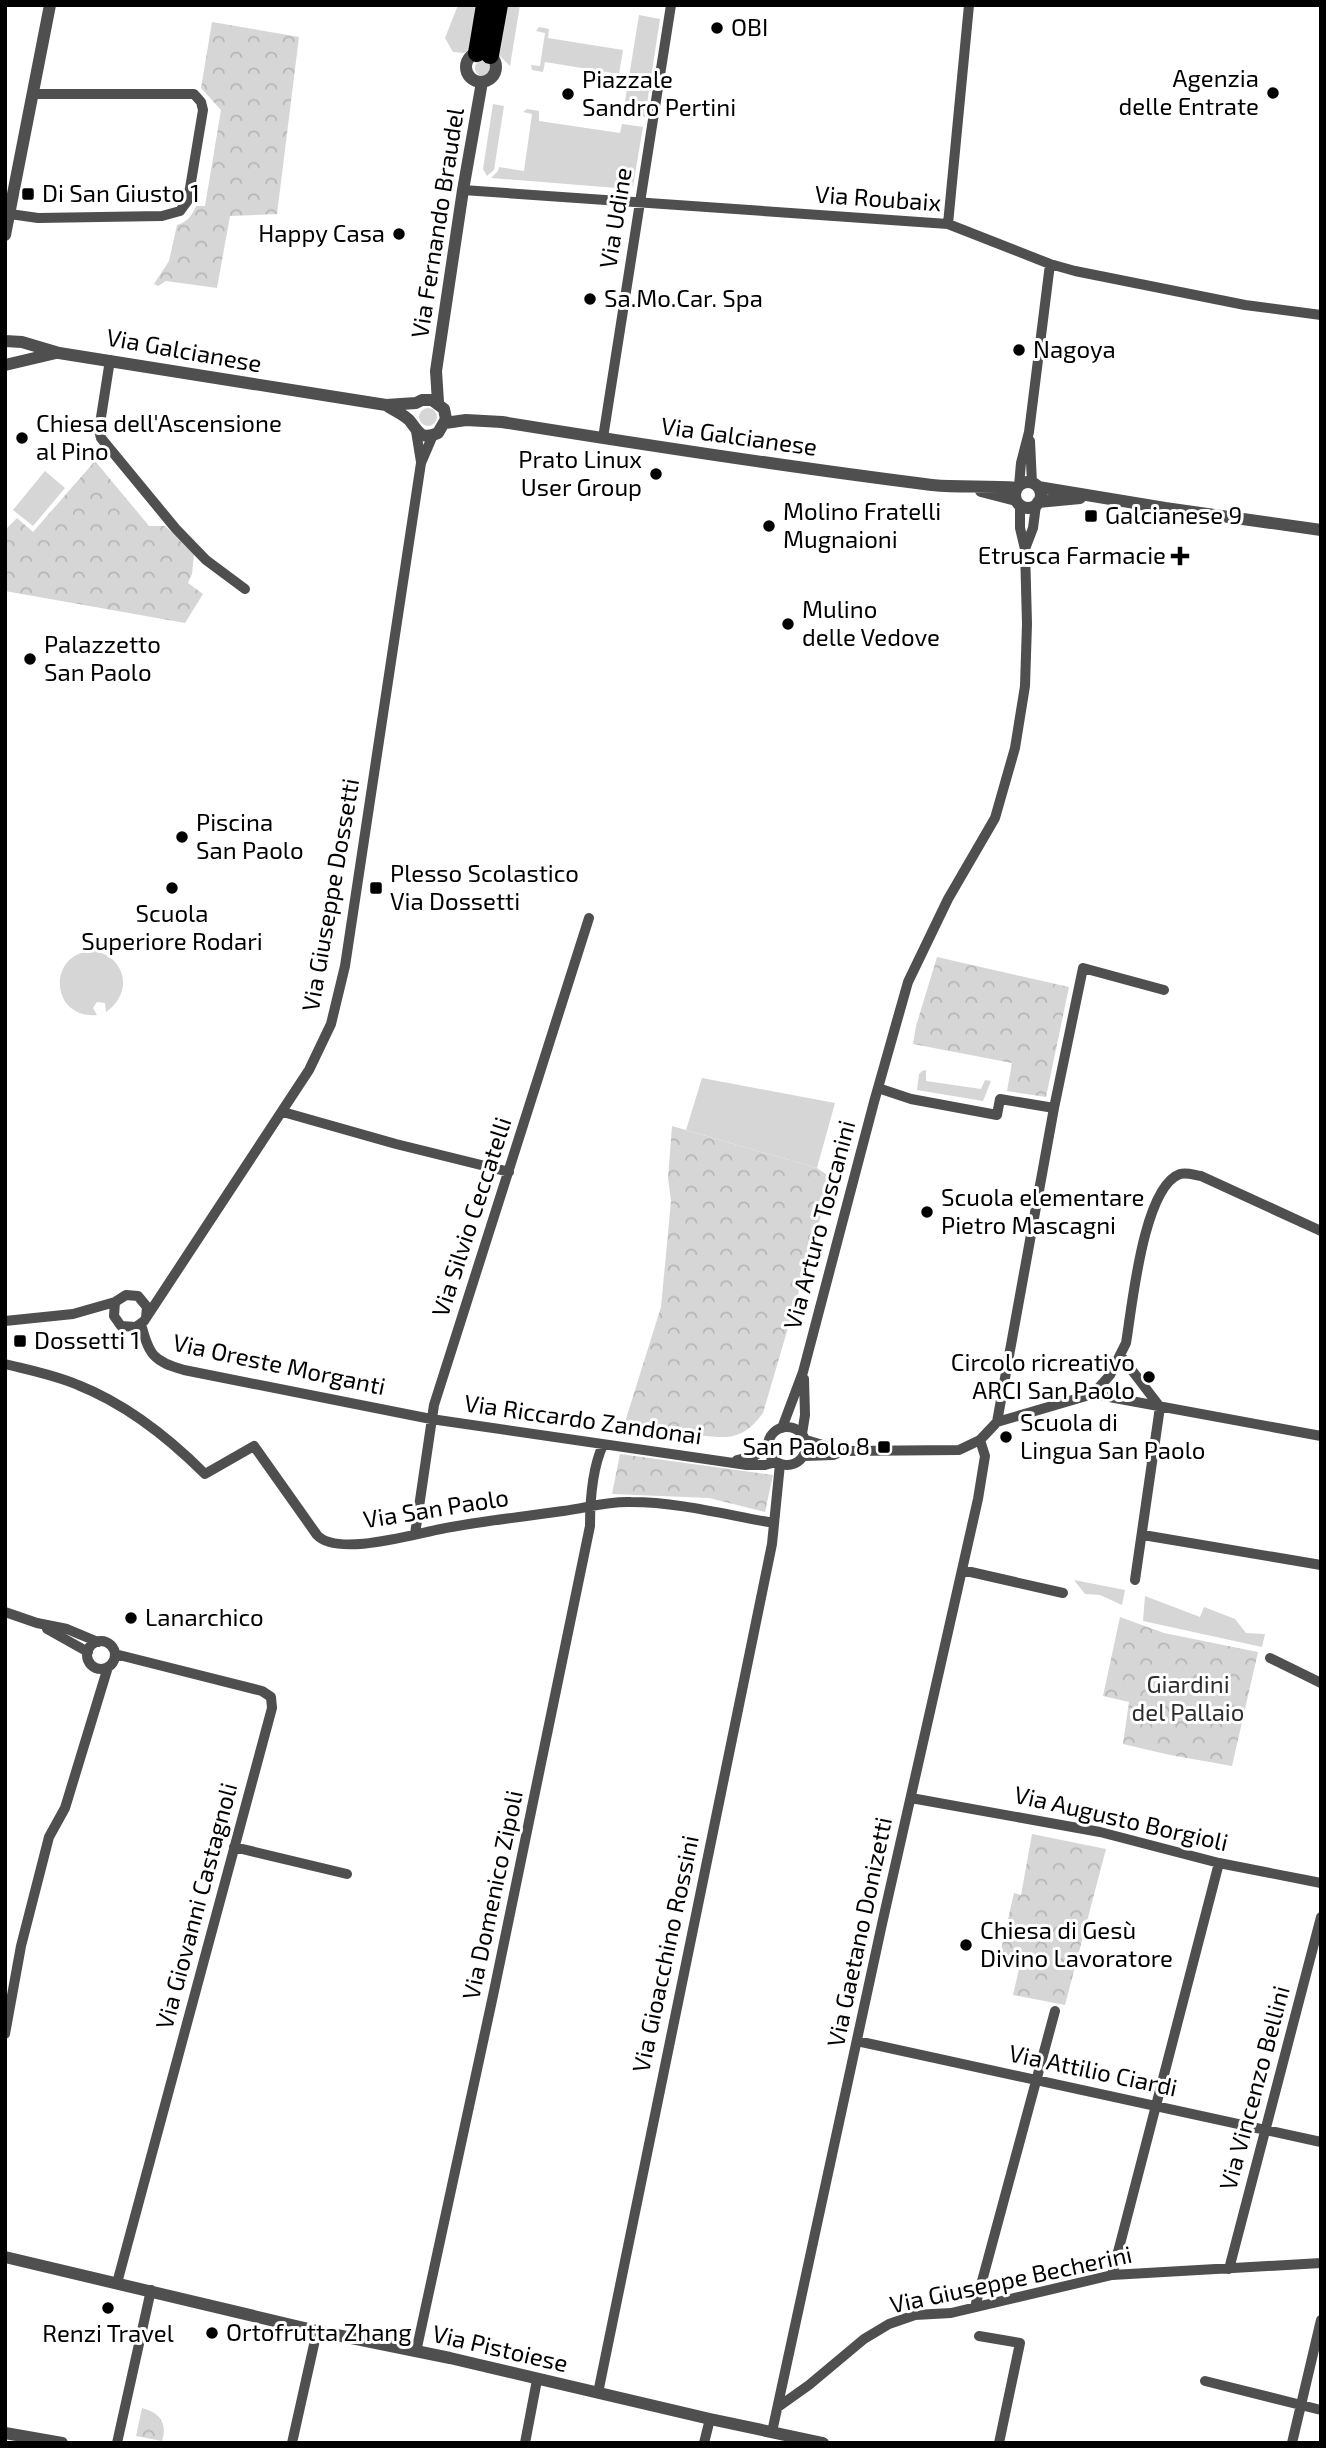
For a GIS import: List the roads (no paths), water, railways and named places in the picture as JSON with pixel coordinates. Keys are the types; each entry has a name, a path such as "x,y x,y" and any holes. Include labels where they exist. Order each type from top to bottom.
{"highway":[{"path":"483,54 485,5"},
{"path":"483,54 499,5"}],"street":[{"path":"5,235 50,5"},
{"name":"Via Udine","path":"603,438 671,5"},
{"path":"948,224 969,5"},
{"name":"Via Fernando Braudel","path":"483,54 495,61 496,69 490,79 482,82 474,80 467,69 469,60 483,54"},
{"name":"Via Fernando Braudel","path":"441,406 436,371 482,82"},
{"path":"10,214 38,218 162,216 180,211 188,200 203,110 201,102 194,94 32,94"},
{"name":"Via Roubaix","path":"463,190 948,224 1050,264 1075,271 1245,305 1321,315"},
{"path":"1025,549 1020,527 1023,492 1050,264"},
{"name":"Via Galcianese","path":"5,341 22,342 59,353 386,405 432,400 441,406 488,416 502,422"},
{"name":"Via Galcianese","path":"5,365 59,353"},
{"path":"110,360 99,430 101,438 176,529 206,560 245,589"},
{"name":"Via Fernando Braudel","path":"419,402 436,371"},
{"path":"413,426 410,413 419,402"},
{"name":"Via Galcianese","path":"386,405 421,434 433,435"},
{"path":"433,435 445,423 447,415 441,406"},
{"name":"Via Galcianese","path":"445,423 466,420 502,422 819,470 971,488 1094,497 1321,530"},
{"name":"Via Giuseppe Dossetti","path":"413,426 421,463"},
{"name":"Via Giuseppe Dossetti","path":"144,1321 283,1112 324,1041 334,1013 345,966 421,463 433,435"},
{"path":"1023,492 1041,495 1025,549"},
{"name":"Via Galcianese","path":"1023,492 1028,508 1037,504 1094,497"},
{"name":"Via Arturo Toscanini","path":"782,1428 803,1372 908,982 948,899 995,818 1015,748 1026,678 1025,549"},
{"name":"Via Silvio Ceccatelli","path":"415,1534 430,1419 589,918"},
{"path":"843,1451 833,1455 804,1455 794,1464 778,1463 770,1455 768,1447 771,1436 782,1428 795,1429 804,1437 843,1451 959,1450 981,1440 997,1422 1054,1108 1083,968 1164,990"},
{"path":"878,1088 911,1099 997,1115 1000,1099 1054,1108"},
{"path":"283,1112 509,1172"},
{"path":"1093,1394 1110,1375 1121,1356 1126,1343 1146,1226 1154,1203 1178,1175 1188,1173 1201,1176 1321,1231"},
{"path":"73,1314 115,1302 126,1295 150,1295 163,1290"},
{"path":"115,1302 114,1316 117,1322 125,1327 136,1327 144,1321 147,1307 138,1296"},
{"path":"5,1321 73,1314 114,1316"},
{"name":"Via Oreste Morganti","path":"144,1321 150,1351 157,1360 166,1365 430,1419"},
{"path":"1121,1356 1160,1407 1135,1580"},
{"name":"Via San Paolo","path":"5,1364 78,1385 116,1404 177,1446 205,1474 254,1446 317,1535 325,1541 382,1542 466,1524 590,1505 632,1502 667,1504 774,1523"},
{"name":"Via Arturo Toscanini","path":"803,1372 804,1437"},
{"path":"997,1422 1093,1394 1321,1436"},
{"name":"Via Riccardo Zandonai","path":"430,1419 747,1465 778,1463"},
{"path":"804,1437 804,1455"},
{"name":"Via Gaetano Donizetti","path":"772,2432 978,1499 985,1456 981,1440"},
{"name":"Via Domenico Zipoli","path":"416,2352 537,1786 590,1526 590,1505 598,1455 603,1445"},
{"name":"Via Riccardo Zandonai","path":"729,1461 754,1457 768,1447"},
{"path":"774,1523 778,1463"},
{"name":"Via Gioacchino Rossini","path":"598,2393 774,1523"},
{"path":"1143,1535 1321,1565"},
{"path":"962,1570 1063,1593"},
{"path":"5,1612 37,1623 67,1629 110,1645 115,1654 108,1667 65,1808 49,1837 21,1946 5,2034"},
{"path":"37,1623 88,1652"},
{"path":"98,1642 93,1644 88,1652 88,1660 92,1666 102,1669 108,1667"},
{"name":"Via Giovanni Castagnoli","path":"115,1654 262,1691 271,1697 272,1708 117,2283"},
{"path":"1270,1658 1321,1683"},
{"name":"Via Augusto Borgioli","path":"911,1798 1100,1832 1219,1863 1321,1883"},
{"path":"234,1847 347,1874"},
{"path":"1112,2275 1219,1863"},
{"name":"Via Vincenzo Bellini","path":"1229,2269 1321,1917"},
{"path":"975,2307 1055,2011"},
{"name":"Via Attilio Ciardi","path":"857,2041 1321,2142"},
{"name":"Via Pistoiese","path":"5,2258 151,2290 317,2331 450,2358 537,2380 823,2443"},
{"name":"Via Giuseppe Becherini","path":"778,2407 864,2339 889,2324 915,2315 951,2313 1112,2275 1321,2263"},
{"path":"117,2443 151,2290"},
{"path":"1292,2443 1321,2320"},
{"path":"292,2443 317,2331"},
{"path":"979,2336 1020,2343 999,2443"},
{"path":"525,2443 537,2380"},
{"path":"1205,2381 1321,2410"},
{"path":"704,2443 710,2419"},
{"path":"5,2433 62,2443"}],"place":[{"name":"OBI","path":"717,28"},
{"name":"Agenzia delle Entrate","path":"1273,93"},
{"name":"Piazzale Sandro Pertini","path":"568,94"},
{"name":"Di San Giusto 1","path":"28,194"},
{"name":"Happy Casa","path":"399,234"},
{"name":"Sa.Mo.Car. Spa","path":"590,299"},
{"name":"Nagoya","path":"1019,350"},
{"name":"Chiesa dell'Ascensione al Pino","path":"22,438"},
{"name":"Prato Linux User Group","path":"656,474"},
{"name":"Galcianese 9","path":"1091,516"},
{"name":"Molino Fratelli Mugnaioni","path":"769,526"},
{"name":"Etrusca Farmacie","path":"1180,556"},
{"name":"Mulino delle Vedove","path":"788,624"},
{"name":"Palazzetto San Paolo","path":"30,659"},
{"name":"Piscina San Paolo","path":"182,837"},
{"name":"Scuola Superiore Rodari","path":"172,888"},
{"name":"Plesso Scolastico Via Dossetti","path":"376,888"},
{"name":"Scuola elementare Pietro Mascagni","path":"927,1212"},
{"name":"Dossetti 1","path":"20,1341"},
{"name":"Circolo ricreativo ARCI San Paolo","path":"1149,1377"},
{"name":"Scuola di Lingua San Paolo","path":"1006,1437"},
{"name":"San Paolo 8","path":"884,1447"},
{"name":"Lanarchico","path":"131,1618"},
{"name":"Chiesa di Gesù Divino Lavoratore","path":"966,1945"},
{"name":"Renzi Travel","path":"108,2308"},
{"name":"Ortofrutta Zhang","path":"212,2333"}],"park label":[{"name":"Giardini del Pallaio","path":"1188,1699"}]}
